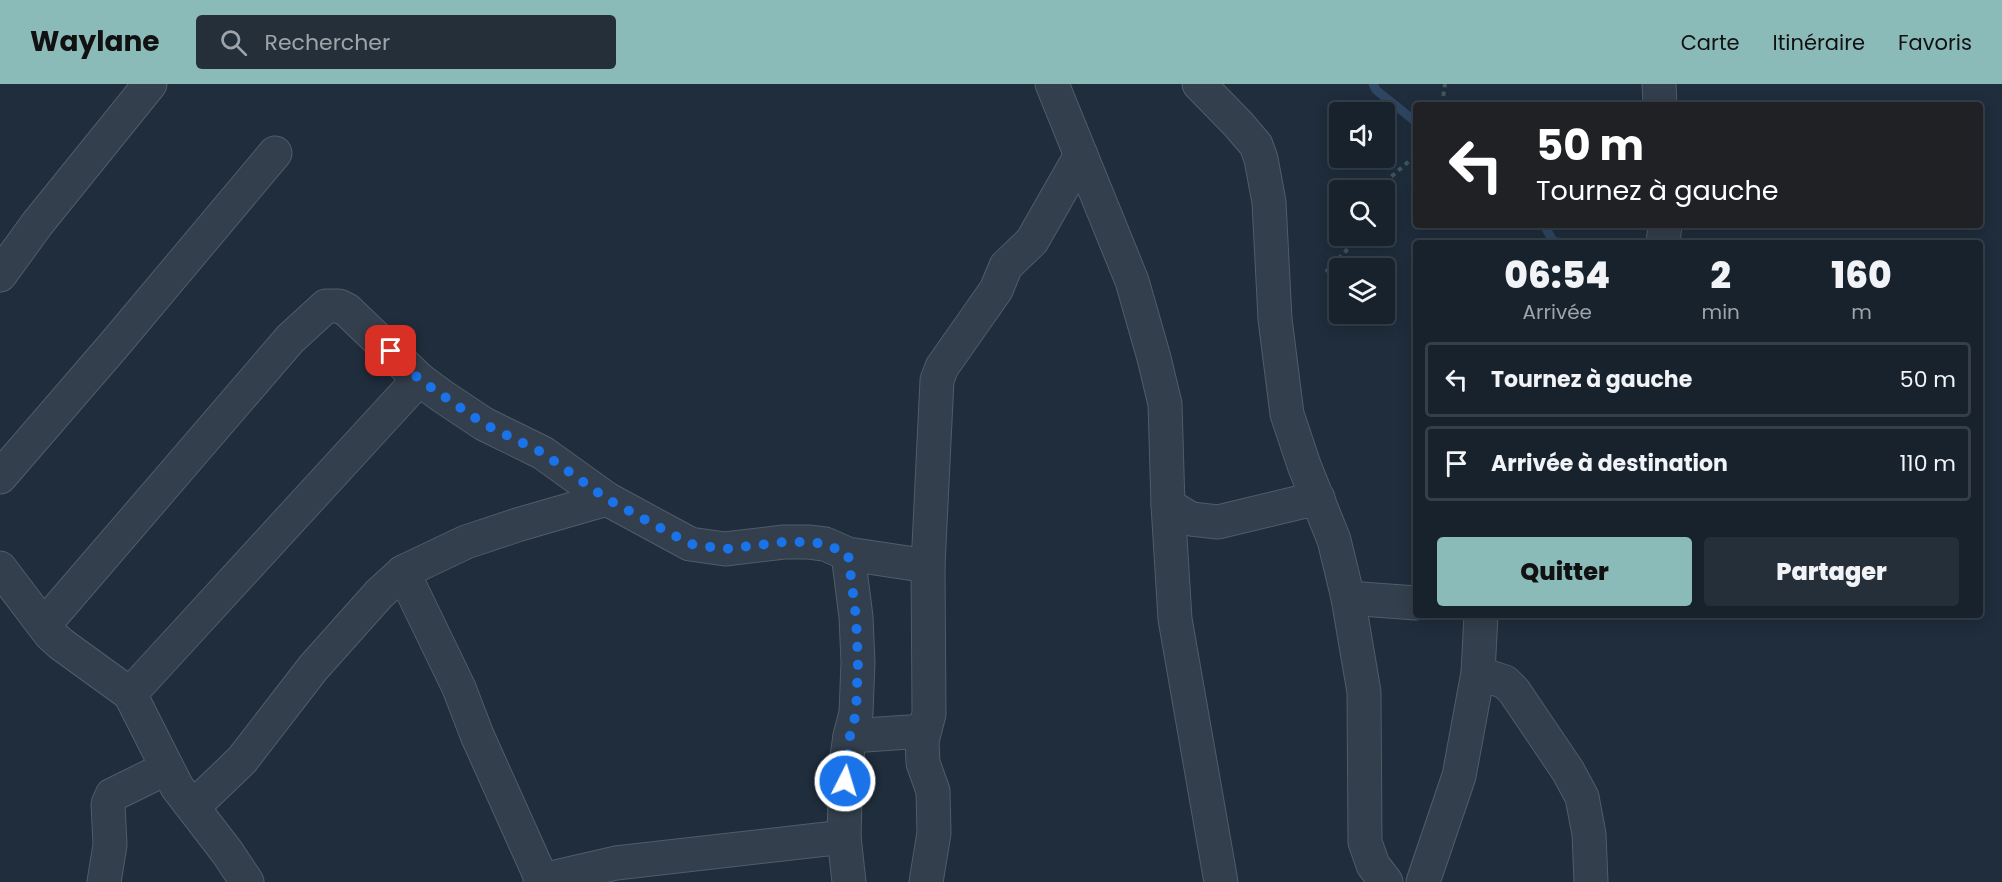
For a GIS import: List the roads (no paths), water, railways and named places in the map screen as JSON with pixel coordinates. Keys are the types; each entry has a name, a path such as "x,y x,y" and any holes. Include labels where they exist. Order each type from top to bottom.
{"street":[{"path":"0,275 150,84"},
{"path":"1052,84 1132,281 1165,404 1175,619 1221,882"},
{"path":"1199,84 1256,145 1261,159 1269,202 1275,319 1287,414 1304,465 1334,540 1348,598 1364,692 1365,842 1373,865 1386,882"},
{"path":"1659,84 1660,102"},
{"path":"0,477 275,153"},
{"path":"926,882 934,833 933,791 923,763 922,741 929,714 928,566 937,380 942,367 996,290 1006,266 1032,241 1081,155"},
{"path":"44,625 290,339 326,306 339,306 347,310 419,379 484,424 543,453 607,499 690,544 725,549 784,542 808,542 825,544 848,554 928,566"},
{"path":"130,694 419,379"},
{"path":"1168,504 1191,519 1218,522 1318,498"},
{"path":"193,807 242,760 313,668 379,594 403,572 466,542 607,499"},
{"path":"848,554 856,617 858,662 856,713 845,772 844,837 849,882"},
{"path":"403,572 459,688 477,735 541,881 616,863 844,837"},
{"path":"3,578 61,644 130,694 177,787 247,882"},
{"path":"1348,598 1413,603"},
{"path":"1423,882 1459,776 1478,673 1480,618"},
{"path":"1478,673 1505,682 1515,691 1568,771 1582,797 1589,834 1591,882"},
{"path":"850,736 924,731"},
{"path":"104,882 110,845 108,804 112,795 167,768"}],"waterway":[{"path":"1373,84 1376,90 1413,120"},
{"path":"1546,228 1552,240"}]}
